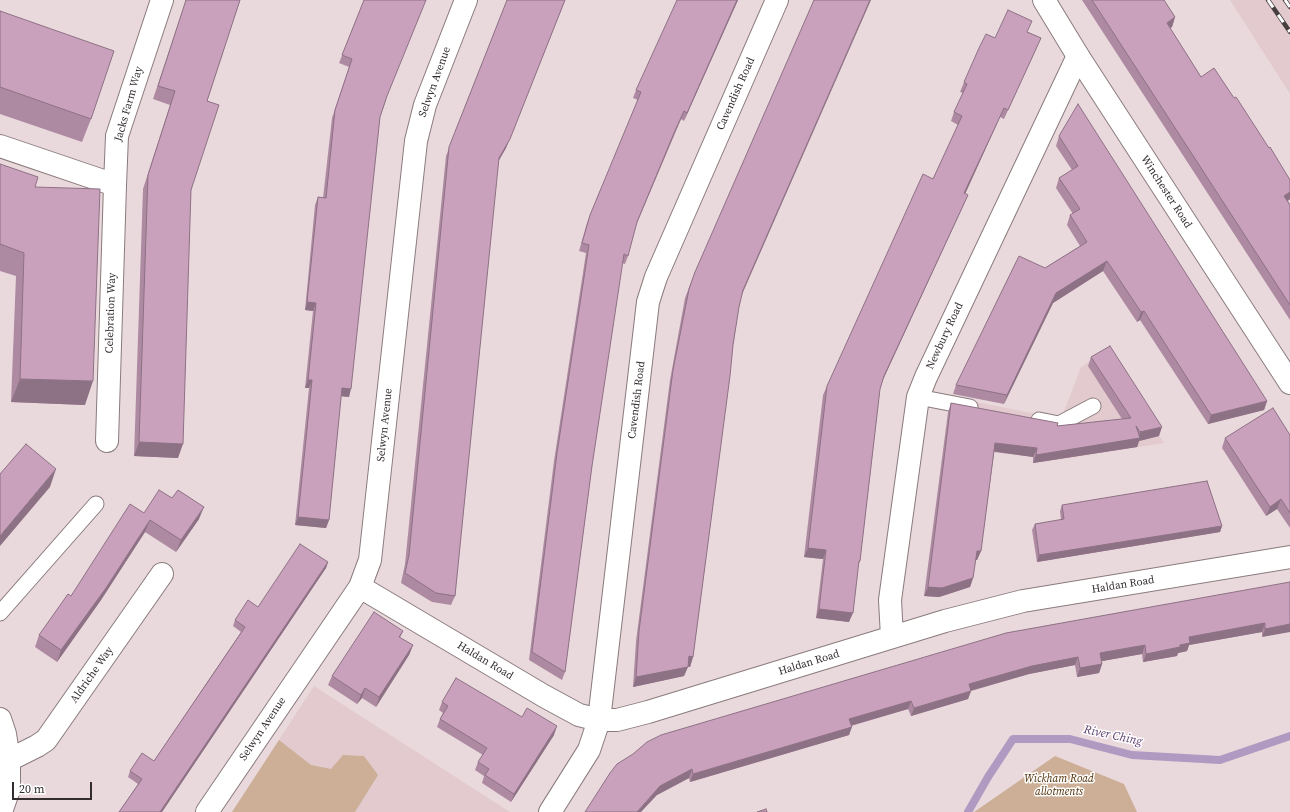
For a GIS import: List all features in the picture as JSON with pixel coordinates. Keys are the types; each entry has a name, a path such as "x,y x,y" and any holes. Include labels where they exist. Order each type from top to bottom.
{"street":[{"name":"Jacks Farm Way","path":"115,185 118,136 162,0"},
{"name":"Selwyn Avenue","path":"207,812 360,587 370,560 416,141 425,105 466,0"},
{"name":"Cavendish Road","path":"550,812 589,750 599,720 648,302 656,277 777,0"},
{"name":"Winchester Road","path":"1044,0 1078,56 1290,383"},
{"name":"Newbury Road","path":"892,637 890,600 918,397 926,377 1078,56"},
{"path":"0,146 115,185"},
{"name":"Celebration Way","path":"107,441 115,185"},
{"name":"Haldan Road","path":"360,587 578,715 599,720 617,720 648,712 945,621 1022,601 1290,557"},
{"name":"Aldriche Way","path":"9,760 38,746 46,740 162,574"},
{"path":"1,812 9,788 9,760 2,728"}],"lane":[{"path":"918,397 981,409"},
{"path":"1028,418 1059,424 1093,406"},
{"path":"0,614 96,504"}],"shaded area":[{"path":"1230,0 1290,0 1290,94"},
{"path":"1106,351 1164,443 1044,462 1056,431 948,414 951,397 1061,419 1081,367"},
{"path":"314,686 510,812 232,812"}],"green space":[{"path":"279,740 311,765 331,769 343,755 364,756 378,775 355,812 232,812"},
{"name":"Wickham Road allotments","path":"1055,756 1124,784 1137,812 974,812"}],"building":[{"path":"186,0 240,0 207,101 219,105 191,190 183,444 139,442 148,175 175,91 158,86"},
{"path":"364,0 426,0 380,117 351,389 342,388 329,520 298,517 312,380 308,380 316,303 307,302 318,197 326,198 335,110 352,59 342,55"},
{"path":"507,0 565,0 510,139 499,158 455,596 436,593 405,573 409,555 449,147"},
{"path":"677,0 737,0 687,113 684,111 674,133 637,222 628,256 624,254 592,466 565,672 532,652 557,453 589,245 582,243 590,215 641,92 636,90"},
{"path":"814,0 870,0 743,290 733,345 693,657 689,656 688,667 636,677 639,631 673,370 689,289 695,272"},
{"path":"1092,0 1164,0 1175,17 1167,23 1201,77 1214,68 1234,98 1236,97 1269,148 1270,147 1290,180 1290,192 1284,196 1290,205 1290,305"},
{"path":"1008,10 1032,21 1027,32 1041,38 1008,110 1004,108 964,193 968,195 884,376 880,389 853,613 819,609 826,550 808,548 827,386 923,174 933,179 962,116 954,112 967,84 964,82 979,48 986,34 995,38"},
{"path":"0,11 114,51 91,119 0,87"},
{"path":"1078,104 1267,401 1211,415 1144,311 1141,312 1107,261 1056,293 1007,395 956,385 1019,256 1045,268 1087,242 1070,215 1080,209 1059,178 1078,166 1059,136"},
{"path":"0,164 38,177 35,187 100,189 93,381 20,379 24,253 0,244"},
{"path":"1110,346 1162,427 1140,432 1136,426 1140,438 1036,455 1037,448 995,443 981,551 977,551 973,578 942,588 928,587 951,403 1058,423 1057,426 1131,418 1091,357"},
{"path":"1273,408 1290,435 1290,513 1281,499 1270,507 1225,438"},
{"path":"26,444 56,469 0,536 0,474"},
{"path":"1207,481 1222,526 1039,555 1035,524 1064,519 1062,505"},
{"path":"159,490 172,498 178,490 204,507 181,540 150,520 106,588 61,650 39,635 68,594 71,596 130,504 144,513"},
{"path":"300,544 328,562 160,812 119,812 142,779 130,771 142,753 154,761 245,627 235,620 248,600 258,607"},
{"path":"1290,582 1290,624 1265,629 1265,623 1189,637 1190,643 1180,645 1180,647 1146,654 1145,645 1100,653 1102,664 1080,668 1078,657 1032,666 969,684 971,691 914,708 911,701 849,719 852,727 693,774 692,769 660,786 637,812 585,812 617,764 633,754 647,742 661,735 1006,633"},
{"path":"374,612 403,631 399,637 413,645 379,697 365,688 361,695 332,676"},
{"path":"456,678 522,717 527,708 557,726 514,794 485,775 489,769 478,762 487,748 440,719 448,706 442,702"},
{"path":"766,809 767,812 757,812"}],"waterway":[{"name":"River Ching","path":"968,812 988,777 1013,739 1070,739 1132,755 1220,760 1290,736"}],"railway":[{"path":"1268,0 1290,32"},
{"path":"1285,0 1290,7"}]}
